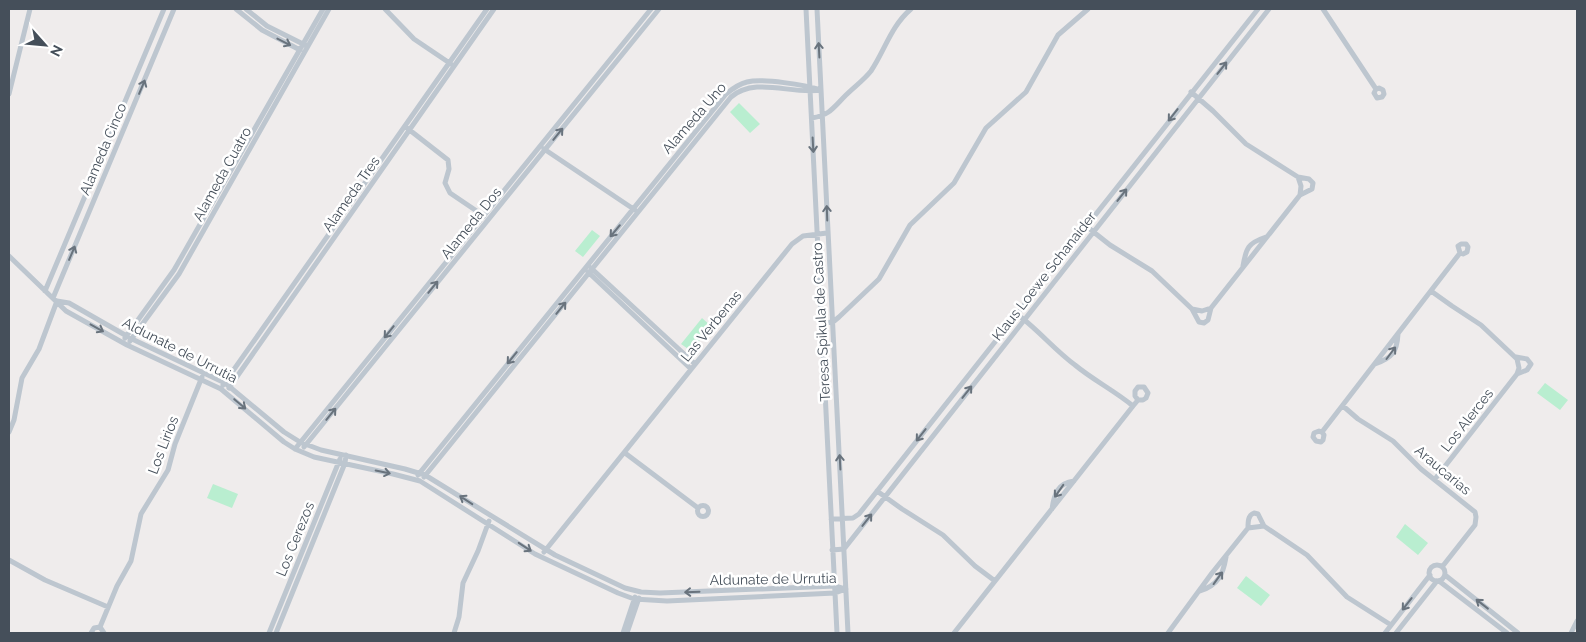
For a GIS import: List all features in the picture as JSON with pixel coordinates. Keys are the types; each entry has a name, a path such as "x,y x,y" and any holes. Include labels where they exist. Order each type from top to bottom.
{"street":[{"path":"9,94 30,9"},
{"name":"Alameda Cinco","path":"46,291 164,9"},
{"name":"Alameda Cinco","path":"55,299 174,9"},
{"path":"236,9 262,30 302,51"},
{"path":"246,9 267,26 305,45"},
{"name":"Alameda Cuatro","path":"124,344 132,339 183,267 302,51 322,9"},
{"name":"Alameda Cuatro","path":"305,45 329,9"},
{"path":"385,9 414,39 452,64"},
{"name":"Alameda Tres","path":"452,64 487,9"},
{"name":"Alameda Tres","path":"223,391 452,64 494,9"},
{"name":"Alameda Dos","path":"295,449 651,9"},
{"name":"Alameda Dos","path":"301,452 659,9"},
{"name":"Teresa Spikula de Castro","path":"806,9 837,633"},
{"name":"Teresa Spikula de Castro","path":"817,9 848,633"},
{"path":"812,118 823,116 835,107 869,73 893,29 911,9"},
{"path":"821,323 833,322 876,282 910,225 954,183 986,128 1026,92 1054,40 1088,9"},
{"name":"Klaus Loewe Schanaider","path":"832,519 858,516 1258,9"},
{"name":"Klaus Loewe Schanaider","path":"844,549 1269,9"},
{"path":"1323,9 1376,89"},
{"name":"Alameda Cuatro","path":"124,344 126,336 174,270 302,51"},
{"name":"Alameda Uno","path":"417,480 591,271 723,98 734,88 744,83 757,81 821,90"},
{"path":"1086,226 1152,271 1192,309 1200,322 1204,323 1208,320 1211,308 1267,236 1300,195 1309,191 1313,186 1309,179 1298,177 1246,144 1191,92"},
{"path":"407,128 448,160 449,169 444,183 448,190 488,219"},
{"path":"539,146 636,210"},
{"path":"1298,177 1301,186 1300,195"},
{"name":"Alameda Uno","path":"423,474 586,266 636,210"},
{"name":"Las Verbenas","path":"540,557 792,244 802,236 827,234"},
{"path":"1243,267 1248,247 1257,240 1267,236"},
{"path":"1322,432 1460,253"},
{"name":"Aldunate de Urrutia","path":"9,256 66,311 124,344 223,391 280,439 295,449 314,457 417,480 540,557 618,593 636,599 668,601 835,593 846,589"},
{"path":"586,266 691,369"},
{"path":"591,271 695,364"},
{"name":"Los Alerces","path":"1431,291 1482,325 1515,357 1527,359 1531,364 1529,368 1517,374 1435,480"},
{"path":"9,432 14,420 22,378 39,349 55,299"},
{"name":"Aldunate de Urrutia","path":"55,299 69,303 126,336 204,372 227,385 284,432 300,442 320,450 423,474 546,550 621,586 639,592 660,594 835,586 846,589"},
{"path":"1192,309 1202,311 1211,308"},
{"path":"1017,314 1077,367 1117,393 1133,406"},
{"path":"1374,364 1386,360 1393,354 1398,334"},
{"path":"1515,357 1519,365 1517,374"},
{"name":"Los Lirios","path":"100,627 119,581 131,561 141,514 168,470 174,444 204,372"},
{"path":"954,633 1138,400"},
{"name":"Araucarias","path":"1343,406 1358,419 1393,441 1421,469 1473,509 1476,517 1473,528 1442,567"},
{"path":"625,453 698,508"},
{"name":"Los Cerezos","path":"276,633 345,455"},
{"name":"Los Cerezos","path":"269,633 342,463"},
{"path":"1052,509 1057,490 1062,485 1074,481"},
{"path":"878,491 943,535 975,566 995,581"},
{"path":"1171,632 1248,528 1248,520 1254,513 1260,515 1264,526 1307,555 1347,597 1391,625"},
{"path":"454,633 464,578 478,552 491,516"},
{"path":"1248,528 1264,526"},
{"path":"832,550 844,549"},
{"path":"1200,591 1212,586 1220,578 1226,556"},
{"path":"9,560 44,580 108,607"},
{"path":"1385,633 1430,575 1430,571 1434,566 1442,567 1445,575 1518,633"},
{"path":"1430,575 1432,579 1438,581 1506,633"},
{"path":"1396,633 1445,575"},
{"path":"623,633 639,592"},
{"path":"628,633 636,599"},
{"path":"1571,633 1577,621"},
{"path":"92,633 94,628 100,627 104,633"}],"green space":[{"path":"739,103 760,124 750,133 730,112"},
{"path":"592,230 600,236 583,257 575,251"},
{"path":"702,318 711,326 691,351 681,344"},
{"path":"1545,383 1568,400 1560,410 1537,393"},
{"path":"213,484 238,494 232,508 207,498"},
{"path":"1405,524 1428,543 1418,555 1396,537"},
{"path":"1246,576 1270,595 1261,606 1237,588"}]}
